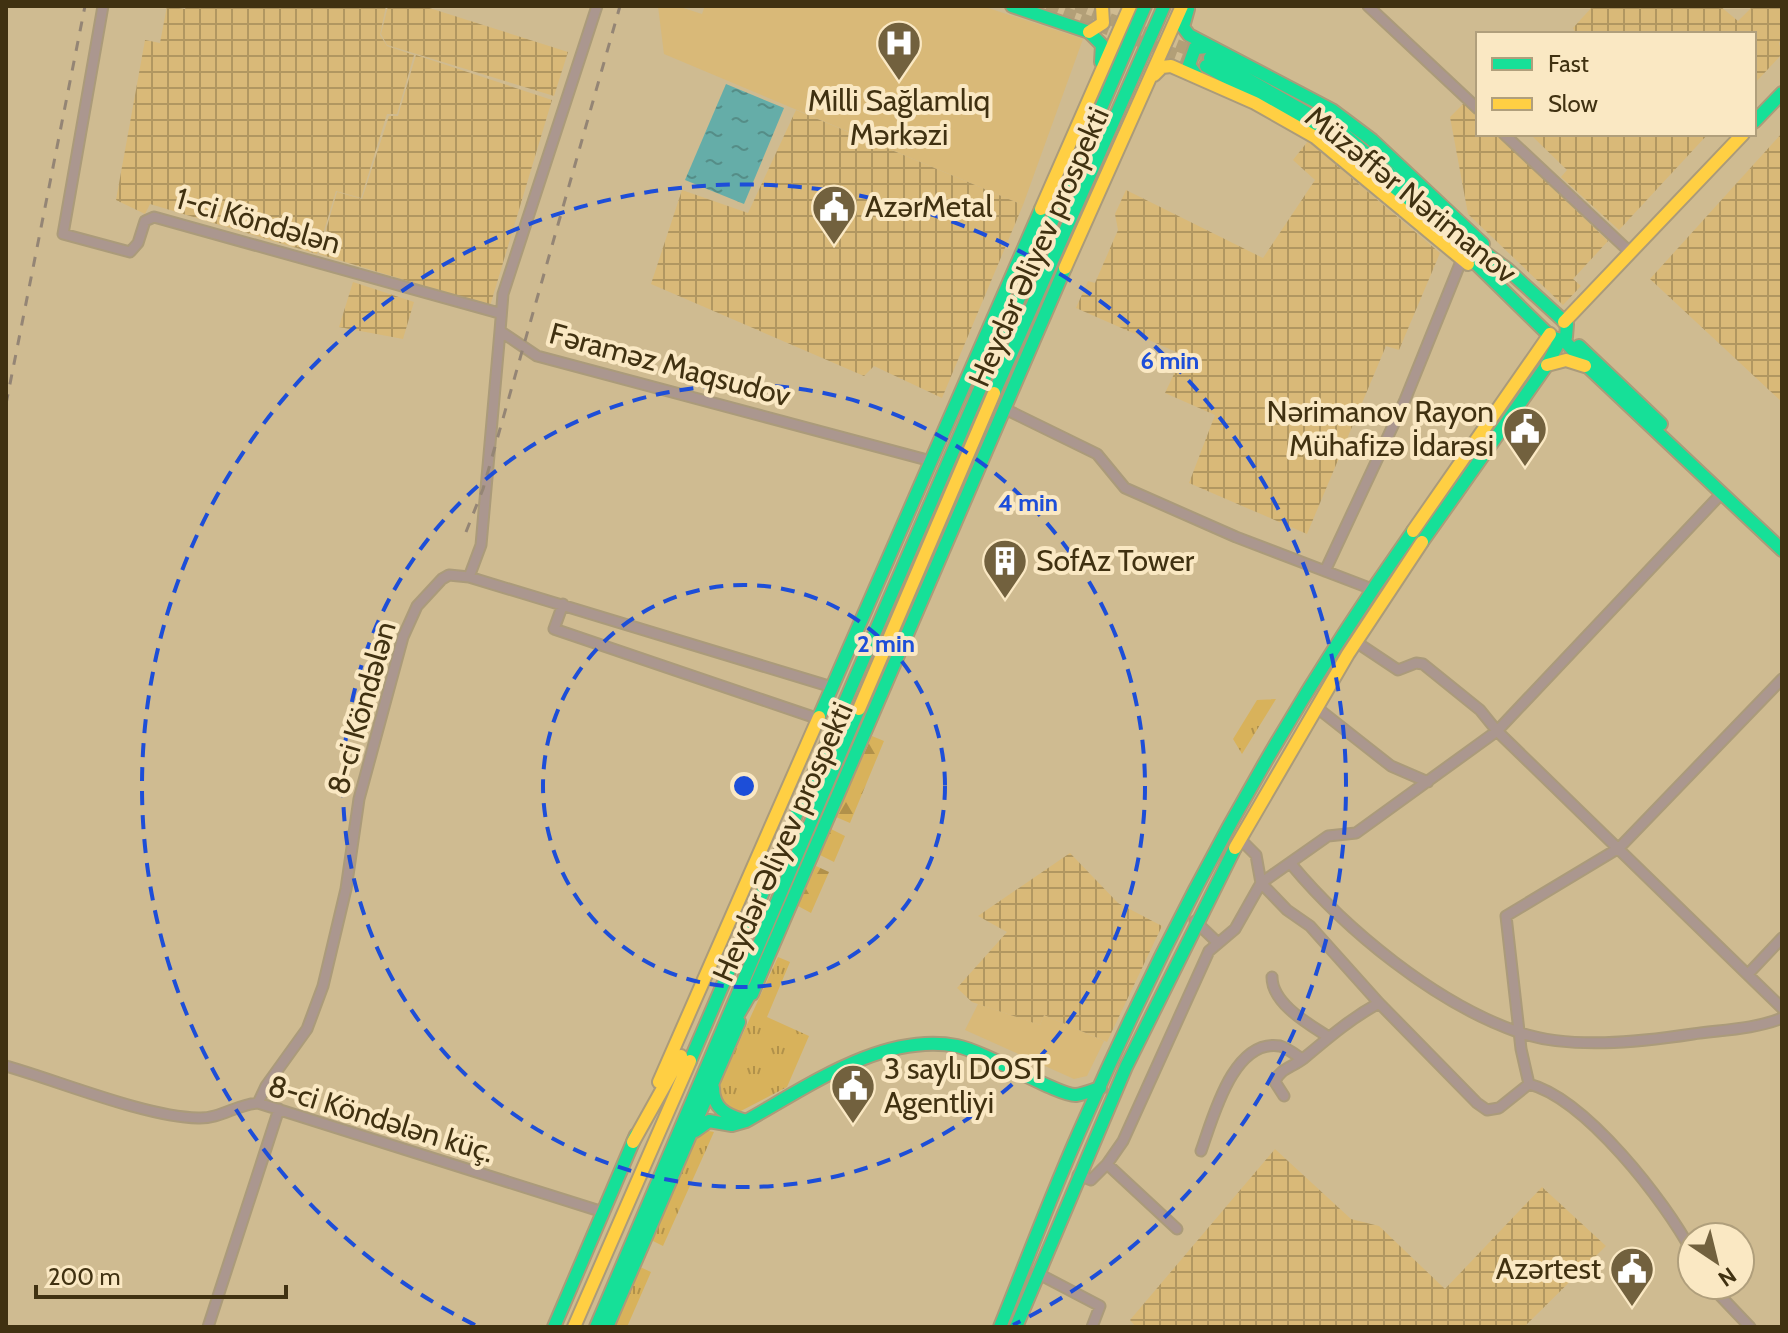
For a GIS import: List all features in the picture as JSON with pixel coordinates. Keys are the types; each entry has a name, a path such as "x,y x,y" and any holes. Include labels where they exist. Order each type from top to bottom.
{"main road":[{"path":"1012,6 1089,32 1102,45 1100,73"},
{"path":"1089,32 1103,23 1102,6"},
{"path":"554,1327 1130,6"},
{"name":"Heydər Əliyev prospekti","path":"574,1327 910,550 990,353 1145,6"},
{"name":"Heydər Əliyev prospekti","path":"596,1327 697,1083 1164,6"},
{"path":"607,1327 1182,6"},
{"path":"1189,6 1184,30 1206,62 1257,104 1330,148 1462,259 1559,331 1782,540"},
{"path":"1145,88 1165,65 1206,62 1338,140 1495,282"},
{"name":"Müzəffər Nərimanov","path":"1206,62 1295,103 1344,134 1457,232 1507,269 1559,331"},
{"path":"1756,120 1782,93"},
{"path":"1016,1327 1018,1302 1084,1120 1126,1029 1252,783 1372,589 1427,508 1559,331 1741,136"},
{"path":"1000,1327 1037,1273 1138,1035 1240,839 1356,642 1438,516 1547,365 1559,331"},
{"path":"1559,331 1589,368 1782,550"},
{"path":"1547,365 1566,360 1589,368"},
{"path":"1427,508 1438,516"},
{"path":"633,1142 720,984"},
{"path":"697,1083 753,989"},
{"path":"1126,1029 1138,1035"},
{"path":"686,1144 704,1122 732,1125 746,1121 865,1059 942,1044 980,1054 1068,1094 1077,1095 1100,1088"},
{"path":"715,1077 712,1093 717,1107 727,1115 746,1121"},
{"path":"1068,1094 1084,1120"}],"street":[{"name":"1-ci Köndələn","path":"103,6 63,234 130,252 138,243 145,221 154,217 499,313"},
{"path":"597,6 499,313 481,545 469,577 832,687"},
{"path":"1368,6 1476,107"},
{"path":"1506,136 1631,253"},
{"path":"1325,571 1405,400 1462,259"},
{"name":"Fəraməz Maqsudov","path":"500,331 537,356 931,461"},
{"path":"1005,409 1097,454 1125,488 1236,537 1372,589"},
{"path":"1078,1175 1091,1180 1123,1141 1209,951 1235,929 1261,883 1328,836 1356,833 1497,731 1722,493"},
{"name":"8-ci Köndələn","path":"258,1103 266,1086 307,1029 323,986 346,889 359,799 403,637 417,606 442,579 449,575 469,577"},
{"path":"563,604 554,629 819,719"},
{"path":"1356,642 1398,670 1416,663 1423,664 1480,710 1497,731 1782,1008"},
{"path":"1529,1084 1519,1032 1506,916 1619,848 1779,687"},
{"path":"1316,707 1391,766 1428,782"},
{"path":"1240,839 1256,855 1261,883 1336,953 1379,1003 1487,1110 1499,1108 1529,1084"},
{"path":"1291,864 1373,948 1437,990 1519,1032 1624,1043 1782,1018"},
{"path":"1195,921 1217,942"},
{"path":"1749,973 1782,938"},
{"path":"1272,977 1272,986 1279,998 1327,1036"},
{"path":"1284,1096 1275,1082 1276,1077 1327,1036 1379,1003"},
{"path":"1201,1151 1221,1095 1243,1058 1258,1049 1279,1046 1302,1059"},
{"name":"8-ci Köndələn küç.","path":"6,1066 135,1105 196,1118 258,1103 603,1212"},
{"path":"1529,1084 1577,1110 1660,1199 1676,1226"},
{"path":"208,1327 279,1109"},
{"path":"1107,1164 1177,1229"},
{"path":"1037,1273 1100,1306 1092,1327"},
{"path":"1725,1301 1750,1327"}],"shaded area":[{"path":"167,6 185,9 186,6 386,6 380,35 387,46 414,55 397,114 387,114 361,198 336,191 317,254 150,204 145,214 116,200 145,40 160,43"},
{"path":"388,6 423,6 568,52 554,96 387,45 381,34"},
{"name":"Milli Sağlamlıq Mərkəzi","path":"658,6 677,6 702,14 705,6 982,6 1083,39 1023,205 664,54"},
{"path":"1593,6 1720,6 1738,21 1753,6 1782,6 1782,39 1779,43 1782,54 1756,82 1756,32 1575,32 1573,28"},
{"path":"416,55 552,100 490,306 319,254 337,192 362,199 389,116 398,116"},
{"path":"1465,102 1476,113 1476,136 1499,136 1608,241 1573,279 1581,286 1563,305 1468,214 1450,117"},
{"name":"AzərMetal","path":"796,110 1023,205 942,398 874,366 864,376 651,284 682,190 748,213"},
{"path":"1782,133 1782,402 1650,279"},
{"path":"1532,136 1706,136 1619,230 1561,177 1567,170"},
{"path":"1308,141 1440,253 1399,350 1386,346 1307,534 1189,483 1215,415 1165,393 1183,355 1076,308 1088,281 1095,283 1118,230 1115,214 1126,190 1263,258 1315,180 1293,160"},
{"path":"353,282 414,302 403,339 339,327"},
{"path":"1070,853 1118,903 1162,926 1107,1042 1044,1015 1040,1025 972,1002 957,988 1007,932 978,916"},
{"path":"978,1004 1040,1025 1044,1015 1104,1041 1087,1076 1074,1079 965,1030"},
{"path":"1275,1149 1351,1219 1379,1226 1445,1289 1542,1187 1606,1246 1524,1327 1136,1327 1130,1320"}],"green space":[{"path":"1276,699 1242,754 1233,739 1257,700"},
{"path":"872,736 884,741 850,823 836,817"},
{"path":"831,829 845,836 834,862 820,855"},
{"path":"816,866 829,872 811,913 798,906"},
{"path":"778,957 790,962 767,1017 809,1036 787,1087 737,1113 719,1100 718,1088"},
{"path":"704,1130 714,1132 663,1246 651,1240 696,1138"},
{"path":"640,1267 651,1272 627,1327 614,1327"}],"water":[{"path":"726,84 784,108 744,204 685,180"}],"tunnel":[{"path":"1047,6 1206,66"},
{"path":"1076,6 1210,58"}],"railway":[{"path":"6,404 85,6"},
{"path":"466,532 483,489 620,6"}],"traffic: fast":[{"path":"1012,6 1089,32 1102,45 1101,62"},
{"path":"690,1061 1145,6"},
{"path":"994,393 1164,6"},
{"path":"1188,9 1183,27 1189,35 1332,110 1372,140 1483,244"},
{"path":"1196,75 1189,65 1195,48 1209,47"},
{"path":"1206,66 1338,140 1457,245 1551,337 1560,340 1566,337 1567,324 1507,269 1457,232 1344,134 1210,58"},
{"path":"1756,120 1782,93"},
{"path":"819,717 1041,209"},
{"path":"752,994 1065,268"},
{"path":"1563,339 1589,368 1782,550"},
{"path":"1422,542 1547,365 1560,340"},
{"path":"1579,346 1661,424"},
{"path":"1000,1327 1085,1119 1194,891 1276,743 1413,531"},
{"path":"596,1327 859,709"},
{"path":"1016,1327 1126,1067 1235,848"},
{"path":"731,1027 753,989"},
{"path":"607,1327 739,1022"},
{"path":"695,1131 709,1121 732,1125 746,1121 820,1079 874,1055 901,1047 929,1044 970,1050 1067,1093 1076,1095 1100,1088"},
{"path":"713,1088 718,1106 743,1120"},
{"path":"554,1327 636,1135"}],"traffic: slow":[{"path":"1089,32 1103,23 1102,6"},
{"path":"1041,209 1130,6"},
{"path":"1065,268 1182,6"},
{"path":"1154,75 1162,67 1171,66 1255,103 1315,137 1468,264"},
{"path":"1564,322 1741,136"},
{"path":"1413,531 1550,334"},
{"path":"1547,365 1566,360 1585,366"},
{"path":"859,709 994,393"},
{"path":"1235,848 1348,654 1422,542"},
{"path":"659,1082 819,717"},
{"path":"633,1142 681,1056"},
{"path":"574,1327 690,1061"}],"place":[{"name":"Milli Sağlamlıq Mərkəzi","path":"899,82"},
{"name":"AzərMetal","path":"834,246"},
{"name":"Nərimanov Rayon Mühafizə İdarəsi","path":"1525,468"},
{"name":"SofAz Tower","path":"1005,600"},
{"name":"3 saylı DOST Agentliyi","path":"853,1125"},
{"name":"Azərtest","path":"1632,1308"}]}
